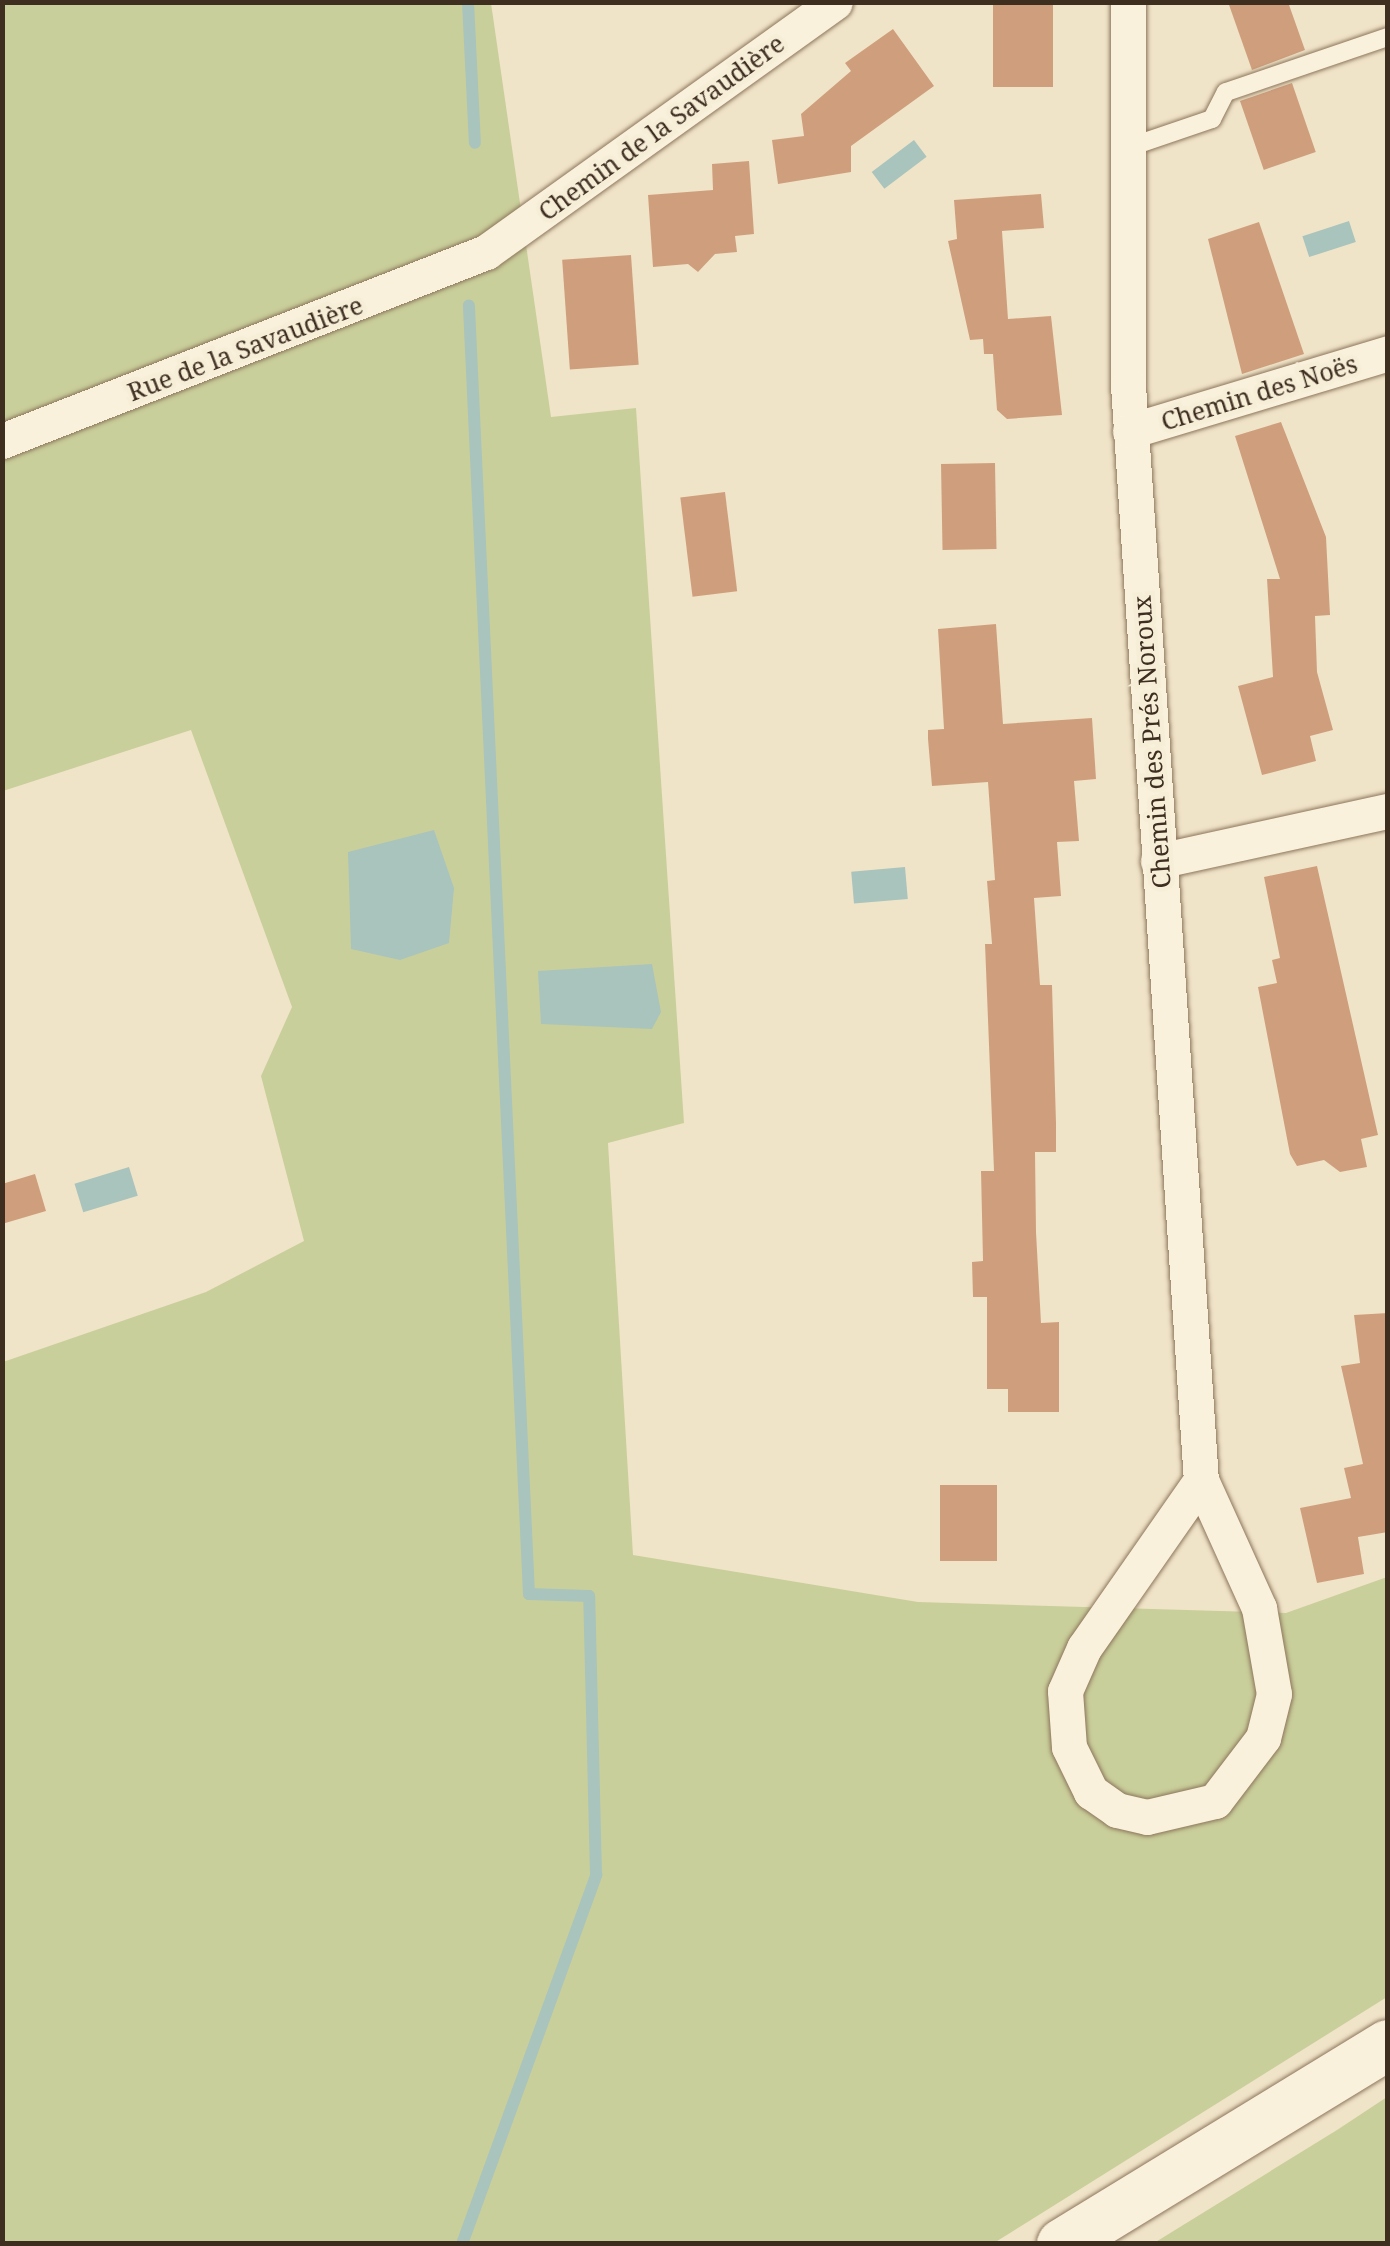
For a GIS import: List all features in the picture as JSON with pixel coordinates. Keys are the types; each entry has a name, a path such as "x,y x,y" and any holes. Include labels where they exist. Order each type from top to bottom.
{"main road":[{"path":"1062,2244 1388,2045"},
{"path":"1104,2244 1388,2077"}],"street":[{"name":"Chemin de la Savaudière","path":"486,252 835,2"},
{"name":"Chemin des Prés Noroux","path":"1128,2 1124,150 1130,431 1201,1480 1259,1608 1274,1694 1264,1738 1215,1800 1148,1817 1117,1810 1090,1792 1069,1747 1064,1691 1084,1648 1201,1480"},
{"name":"Rue de la Savaudière","path":"2,441 486,252"},
{"name":"Chemin des Noës","path":"1130,431 1388,354"},
{"path":"1158,861 1388,811"}],"lane":[{"path":"1124,150 1212,120 1226,92 1388,37"},
{"path":"1089,2244 1388,2056"}],"green space":[{"path":"2,3 491,3 551,417 636,408 684,1123 608,1143 633,1555 918,1602 1286,1613 1387,1577 1387,1997 994,2243 3,2243 3,1362 206,1292 304,1241 261,1076 292,1007 191,730 3,791"},
{"path":"1387,2097 1387,2243 1154,2243 1337,2130"}],"water":[{"path":"914,140 927,157 884,189 872,172"},
{"path":"1349,221 1356,242 1309,257 1302,236"},
{"path":"434,830 454,888 449,943 400,960 351,949 348,852"},
{"path":"905,867 908,899 854,904 851,872"},
{"path":"652,964 661,1012 652,1029 541,1024 538,971"},
{"path":"129,1167 138,1196 83,1212 74,1184"}],"building":[{"path":"993,2 1053,2 1053,87 993,87"},
{"path":"1228,2 1288,2 1305,50 1252,70"},
{"path":"893,29 934,86 851,146 851,172 778,184 772,140 804,136 801,114 851,71 845,63"},
{"path":"1292,83 1316,152 1264,170 1240,101"},
{"path":"749,161 754,234 735,236 737,252 715,254 698,272 688,264 653,267 648,195 713,190 712,164"},
{"path":"1041,194 1044,228 1002,231 1008,319 1051,316 1062,415 1007,419 997,410 993,354 984,354 983,339 970,340 948,241 957,239 954,200"},
{"path":"1259,222 1304,354 1242,374 1208,239"},
{"path":"631,255 639,365 570,370 562,260"},
{"path":"1281,422 1326,537 1330,615 1315,616 1317,672 1333,730 1310,736 1316,761 1262,775 1238,686 1273,677 1267,579 1280,579 1235,436"},
{"path":"995,463 997,549 943,550 941,464"},
{"path":"725,492 737,591 693,597 680,497"},
{"path":"996,624 1003,724 1092,718 1096,779 1074,781 1079,841 1057,842 1061,896 1034,898 1040,985 1052,985 1056,1123 1056,1152 1035,1152 1036,1232 1041,1323 1059,1322 1059,1412 1008,1412 1008,1389 987,1389 987,1297 973,1297 972,1262 983,1261 981,1171 994,1171 985,944 992,944 987,881 995,880 988,782 932,786 928,739 928,730 944,729 938,629"},
{"path":"1317,866 1378,1135 1361,1139 1367,1167 1340,1172 1324,1160 1297,1166 1290,1154 1258,987 1277,983 1272,960 1280,958 1264,877"},
{"path":"35,1174 46,1211 2,1224 2,1184"},
{"path":"1388,1313 1388,1532 1358,1537 1364,1574 1317,1583 1300,1508 1351,1498 1344,1468 1363,1464 1341,1366 1360,1363 1354,1315"},
{"path":"940,1485 997,1485 997,1561 940,1561"}],"waterway":[{"path":"468,2 475,143"},
{"path":"462,2244 596,1875 589,1596 529,1594 469,305"}]}
